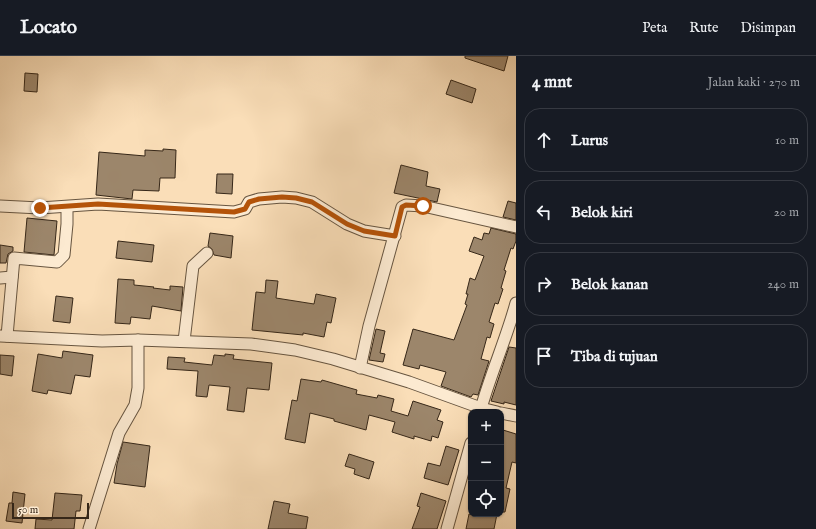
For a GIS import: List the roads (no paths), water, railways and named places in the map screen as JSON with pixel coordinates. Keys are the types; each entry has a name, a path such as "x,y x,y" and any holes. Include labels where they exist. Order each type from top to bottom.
{"street":[{"path":"0,206 40,208 98,204 234,212 245,209 249,202 259,199 282,197 312,202 347,224 364,231 395,236"},
{"path":"360,368 369,326 402,207 406,205 423,206 516,227"},
{"path":"67,207 64,256 62,258 57,262 14,258 4,336 102,341 138,340 251,344 295,350 333,359 409,382 477,409"},
{"path":"184,341 193,266 207,253"},
{"path":"0,278 12,278"},
{"path":"480,409 499,353 513,326 516,303"},
{"path":"89,529 119,433 135,405 138,388 138,340"},
{"path":"504,414 516,416"},
{"path":"447,529 471,445"}]}
